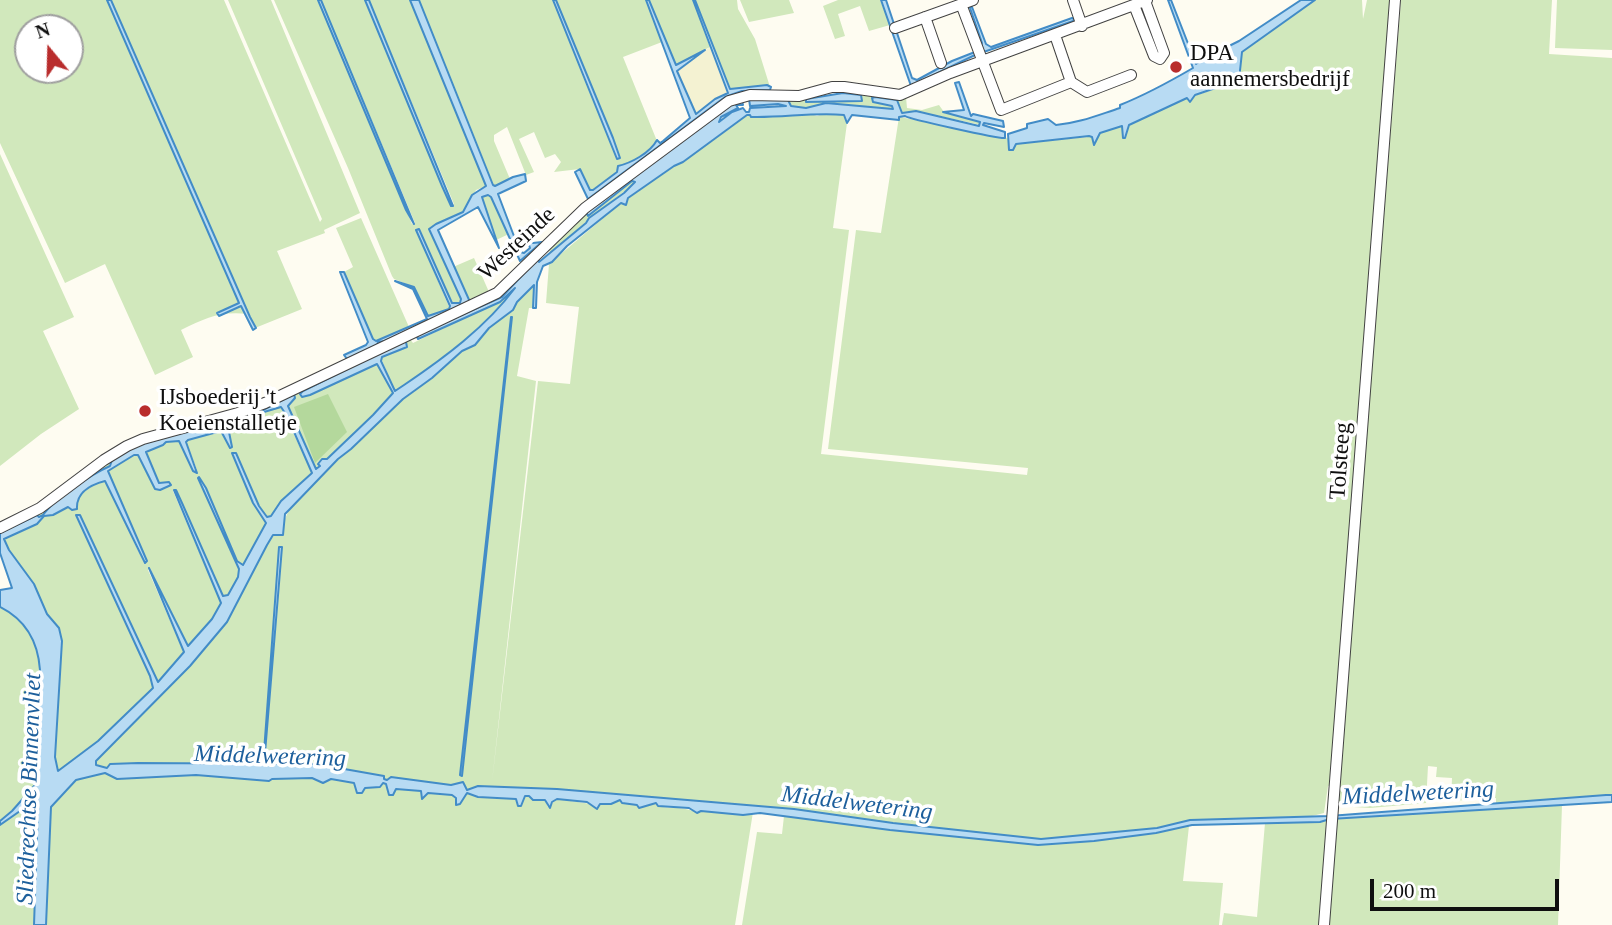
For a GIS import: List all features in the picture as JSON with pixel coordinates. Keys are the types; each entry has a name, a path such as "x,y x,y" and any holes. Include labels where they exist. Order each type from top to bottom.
{"street":[{"path":"895,27 973,0"},
{"path":"1073,0 1082,26"},
{"path":"1134,5 1153,56 1160,59 1164,53 1146,0"},
{"name":"Westeinde","path":"0,528 40,508 127,446 265,403 497,293 584,208 729,101 750,95 799,96 832,87 900,95 980,55 1055,35 1146,0"},
{"name":"Tolsteeg","path":"1324,925 1395,2"},
{"path":"961,4 1001,110 1072,82"},
{"path":"925,17 941,63"},
{"path":"1055,35 1072,82 1087,92 1131,75"}],"shaded area":[{"path":"710,47 728,93 715,99 696,114 677,71"}],"green space":[{"path":"0,0 224,0 320,222 322,219 228,0 271,0 360,213 324,230 325,233 277,251 302,309 255,328 248,314 213,316 198,322 181,330 193,357 155,375 105,264 65,283 0,143"},
{"path":"274,0 318,0 412,224 415,223 321,0 365,0 451,206 454,204 369,0 410,0 486,186 476,190 463,212 430,228 461,299 460,303 452,304 419,229 416,230 450,309 428,316 414,287 392,276"},
{"path":"419,0 646,0 662,42 623,57 657,141 655,145 629,164 622,164 608,179 591,191 580,169 554,172 561,162 555,154 545,158 534,132 519,139 534,172 526,175 507,127 494,135 494,141 510,179 494,186"},
{"path":"649,0 693,0 710,47 676,65"},
{"path":"695,0 737,0 738,9 755,39 770,87 730,89"},
{"path":"740,0 789,0 794,13 749,22"},
{"path":"838,0 880,0 890,25 869,31 860,6 838,14 845,36 835,39 823,6"},
{"path":"1315,0 1362,0 1363,19 1367,0 1395,0 1332,785 1328,786 1324,813 1312,816 1190,820 1157,828 1041,839 794,809 557,789 478,786 467,790 463,782 451,785 391,777 387,780 383,779 383,776 316,764 138,763 110,764 107,768 96,765 96,761 156,701 227,622 267,545 289,510 305,491 403,399 462,351 475,345 489,328 513,310 534,284 533,308 529,308 517,376 536,381 492,782 538,381 570,384 579,307 546,303 549,264 621,203 683,162 746,115 767,117 808,113 817,116 825,113 846,116 833,228 849,230 821,454 1027,475 1028,468 828,449 856,230 881,233 899,117 1008,138 1009,149 1013,150 1016,144 1098,136 1122,126 1122,135 1129,125 1167,105 1236,82 1242,52","holes":["500,426 462,775 462,776 460,775","279,547 282,548 265,753"]},
{"path":"1401,0 1552,0 1549,54 1612,58 1612,795 1496,803 1496,798 1451,801 1452,778 1436,777 1437,767 1428,766 1426,803 1370,808 1337,806"},
{"path":"1557,0 1612,0 1612,50 1555,48"},
{"path":"861,93 906,97 907,108 922,110 939,105 944,112 980,122 981,125 916,111 902,113 897,100 873,102 892,106 893,109 826,103 806,108 791,106 788,100 806,99 807,103 862,100"},
{"path":"0,154 74,317 43,331 79,409 0,466"},
{"path":"632,181 635,183 550,254 549,247 586,212 589,216"},
{"path":"485,195 491,197 509,234 496,240 481,200"},
{"path":"361,218 409,327 376,341 344,272 353,267 336,228"},
{"path":"474,258 489,292 470,302 453,267"},
{"path":"515,288 477,330 443,358 395,391 381,358 408,345 303,391 377,364 393,393 327,459 322,459 318,464 324,462 316,469 288,406 295,398 164,439 104,468 43,515 37,515 129,446 217,421 409,338 413,343 505,298"},
{"path":"328,394 347,432 315,463 294,407"},
{"path":"281,407 312,473 267,517 259,506 236,453 233,453 253,503 266,523 243,565 237,561 198,478 239,569 228,596 223,596 176,490 173,491 221,603 212,619 188,646 150,568 148,570 184,653 158,682 80,515 77,515 153,688 98,741 58,771 55,758 62,641 34,584 4,539 37,524 44,516 76,505 83,492 105,481 144,563 147,561 108,471 138,455 155,489 169,482 159,483 146,452 166,442 179,441 197,470 186,442 188,439 221,431 230,448 231,427 239,427 264,412"},
{"path":"0,607 24,625 37,650 40,670 35,785 0,821"},
{"path":"105,773 141,777 196,775 269,781 331,779 354,783 357,793 365,788 380,787 383,783 394,790 421,791 422,798 429,793 452,795 456,798 456,804 460,804 466,793 471,793 516,799 518,805 525,796 529,796 533,800 545,800 548,807 557,799 598,805 620,800 622,803 644,806 656,803 658,806 683,808 697,813 701,811 743,815 753,812 735,925 46,925 51,807 76,780"},
{"path":"33,802 38,807 39,823 34,925 0,925 0,825"},
{"path":"1562,805 1558,925 1326,925 1335,819"},
{"path":"784,816 1036,845 1094,841 1189,826 1183,881 1223,883 1219,925 742,925 757,832 782,834"},
{"path":"1330,819 1322,925 1222,925 1224,913 1257,917 1265,823 1320,822"}],"water":[{"path":"107,0 111,0 256,328 253,330 241,306 219,316 217,313 239,303"},
{"path":"318,0 321,0 414,224 406,210"},
{"path":"365,0 369,0 453,206 442,186"},
{"path":"410,0 419,0 493,185 525,174 526,181 498,194 520,252 524,253 530,248 525,233 533,243 542,242 520,261 491,197 482,197 499,248 478,207 438,230 470,302 378,342 377,345 347,359 344,355 368,342 340,272 344,272 376,341 427,319 413,289 395,281 414,287 428,316 449,309 416,230 419,229 452,303 460,303 461,299 429,229 463,212 472,195 486,186"},
{"path":"553,0 556,0 620,158 617,159"},
{"path":"646,0 649,0 676,65 705,50 677,71 696,114 715,99 728,93 693,0 730,89 767,85 771,87 770,90 742,91 725,97 588,199 575,172 580,169 590,190 593,190 617,172 618,166 640,157 657,140 660,143 690,118"},
{"path":"881,0 886,0 912,78 917,80 952,61 980,50 982,43 970,8 972,7 986,44 991,47 1072,18 1076,20 975,55 911,86"},
{"path":"1168,0 1171,0 1196,64 1214,49 1217,52 1239,41 1301,0 1315,0 1242,52 1239,80 1195,95 1190,102 1187,98 1129,125 1125,138 1122,126 1100,133 1094,145 1092,137 1089,136 1016,144 1013,150 1009,150 1008,134 1027,128 1027,124 1048,119 1056,125 1064,124 1120,108 1120,105 1193,68"},
{"path":"959,82 971,116 973,114 1003,121 1004,127 983,125 1005,132 1005,138 905,116 899,117 899,120 852,115 847,123 844,115 747,115 628,198 626,205 621,203 567,246 552,262 543,266 537,282 536,308 533,308 534,285 513,310 489,328 475,345 462,351 403,399 338,459 285,514 283,535 273,535 227,622 190,666 96,761 96,765 107,768 110,764 138,763 316,764 384,776 387,780 391,777 451,785 463,782 467,790 478,786 557,789 794,809 1041,839 1157,828 1190,820 1329,816 1606,795 1612,795 1612,802 1330,819 1320,822 1192,825 1156,833 1038,845 760,813 697,813 689,808 658,806 656,803 639,808 620,800 611,804 600,804 597,809 587,802 557,799 552,802 550,808 545,800 533,800 529,796 525,796 521,806 518,806 516,799 478,797 467,793 460,804 456,805 456,798 452,795 428,793 422,799 421,791 396,789 393,795 389,795 386,784 383,783 380,787 365,788 362,793 357,793 354,783 331,779 323,783 312,778 269,781 196,775 117,779 105,773 76,780 51,807 46,925 34,925 38,807 33,802 0,825 0,821 35,785 40,670 37,650 24,625 0,607 0,590 12,588 0,553 0,533 37,515 43,515 65,494 138,445 263,410 294,394 295,398 288,406 316,469 322,459 327,459 393,393 377,364 310,395 302,397 300,394 303,391 406,342 407,347 382,357 381,361 395,391 404,385 464,341 491,316 515,288 500,302 418,339 416,335 502,297 539,257 539,262 635,182 632,181 588,216 586,212 730,105 742,101 743,105 736,105 738,108 721,117 719,122 743,108 749,112 750,108 786,106 750,106 749,99 788,100 791,106 806,108 826,103 893,109 892,106 873,102 872,98 875,97 897,100 902,113 916,111 979,126 980,122 943,112 964,110 955,83","holes":["281,407 312,473 281,501 271,516 267,517 259,506 236,453 232,453 253,503 266,523 243,565 237,561 206,488 198,478 239,569 238,577 228,595 223,596 174,490 221,603 212,619 188,646 149,568 184,652 158,682 80,515 76,515 150,676 153,688 98,741 58,771 55,757 62,641 59,628 47,614 34,584 4,539 37,524 44,516 53,515 68,507 77,509 81,494 105,481 145,563 147,561 108,471 138,455 155,489 160,490 171,485 169,482 159,483 146,452 166,442 179,441 193,471 197,473 186,442 188,440 221,431 230,448 230,428 254,422 264,412"]},
{"path":"843,93 861,95 862,101 806,102 806,99"},
{"path":"512,317 462,776 460,775"},
{"path":"279,547 282,547 265,753 264,752"}],"place":[{"name":"DPA aannemersbedrijf","path":"1176,67"},
{"name":"IJsboederij 't Koeienstalletje","path":"145,411"}],"water label":[{"name":"Middelwetering","path":"270,757"},
{"name":"Sliedrechtse Binnenvliet","path":"30,789"},
{"name":"Middelwetering","path":"1418,794"},
{"name":"Middelwetering","path":"857,804"}]}
